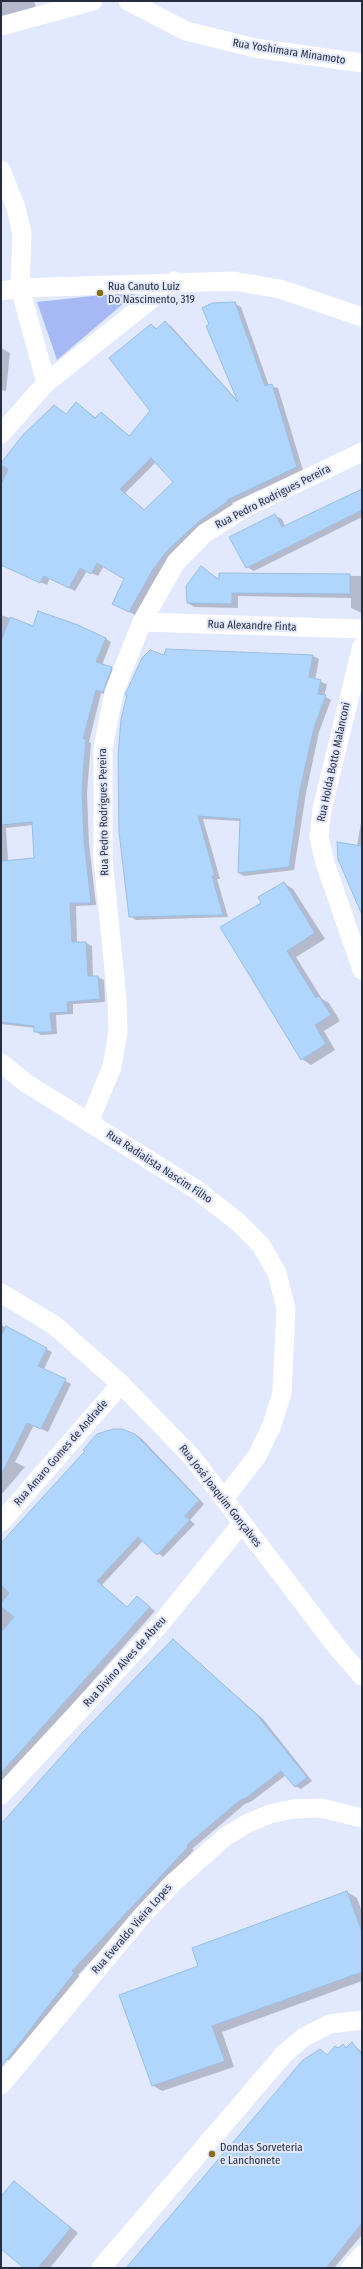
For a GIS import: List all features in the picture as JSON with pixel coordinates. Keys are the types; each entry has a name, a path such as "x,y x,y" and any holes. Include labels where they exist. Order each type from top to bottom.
{"street":[{"path":"1,26 93,1"},
{"name":"Rua Yoshimara Minamoto","path":"128,1 186,31 255,48 362,64"},
{"path":"2,174 16,208 22,234 20,288 46,383"},
{"path":"1,434 46,383 174,281"},
{"path":"1,291 20,288 174,281 233,281 280,289 362,317"},
{"name":"Rua Pedro Rodrigues Pereira","path":"90,1122 112,1067 118,1032 117,999 103,859 103,748 114,692 142,622 176,562 205,532 246,508 362,452"},
{"name":"Rua Alexandre Finta","path":"142,622 362,629"},
{"name":"Rua Holda Botto Malanconi","path":"362,646 322,809 319,838 325,864 362,970"},
{"name":"Rua Radialista Nascim Filho","path":"1,1063 26,1083 197,1190 238,1222 261,1245 277,1273 286,1309 282,1393 272,1425 257,1456 224,1499"},
{"name":"Rua José Joaquim Gonçalves","path":"1,1293 54,1325 121,1384 192,1457 336,1646 362,1676"},
{"name":"Rua Amaro Gomes de Andrade","path":"1,1522 121,1384"},
{"name":"Rua Divino Alves de Abreu","path":"1,1795 162,1622 242,1523"},
{"name":"Rua Everaldo Vieira Lopes","path":"1,2085 141,1917 174,1882 225,1837 248,1823 270,1814 293,1808 321,1808 362,1818"},
{"path":"101,2268 284,2054 304,2037 330,2024 362,2020"},
{"path":"351,2268 362,2255"}],"shaded area":[{"path":"138,291 57,360 37,302"}],"building":[{"path":"235,302 265,386 272,384 297,467 227,500 228,501 198,522 166,552 152,571 129,612 112,604 124,579 97,563 91,574 80,568 69,588 44,576 40,583 1,565 1,484 8,469 1,465 1,463 22,436 54,405 66,414 76,402 95,418 101,412 129,436 150,411 109,358 151,324 156,329 165,321 238,402 206,326 209,324 202,308 212,303","holes":["151,458 173,482 144,510 120,489"]},
{"path":"362,489 362,510 246,568 229,537 275,514 282,527"},
{"path":"201,566 219,580 219,573 350,574 350,594 232,593 232,604 187,603 186,586"},
{"path":"38,611 78,625 106,638 96,662 112,667 103,692 96,690 83,739 86,739 82,789 84,839 91,903 70,903 72,942 86,942 88,976 98,976 100,999 67,1002 68,1012 50,1013 52,1032 34,1032 34,1026 1,1022 1,861 34,858 32,822 1,825 1,641 10,617 33,626"},
{"path":"166,649 313,655 309,677 321,680 318,694 326,695 314,728 300,790 289,867 238,873 240,819 198,816 215,876 212,876 223,915 129,917 119,832 118,756 121,719 127,695 125,695 142,658 150,650 164,655"},
{"path":"337,842 362,846 362,915 338,859"},
{"path":"284,882 315,933 287,951 316,998 319,996 331,1015 315,1025 326,1044 301,1060 220,927 261,903 258,897"},
{"path":"6,1326 47,1348 38,1366 66,1379 41,1429 27,1423 1,1475 1,1336"},
{"path":"113,1429 122,1429 135,1434 199,1500 185,1516 190,1520 157,1555 138,1537 97,1581 127,1607 137,1596 150,1607 1,1773 1,1632 14,1617 1,1607 1,1603 9,1593 1,1585 1,1543 85,1451 83,1450 97,1434"},
{"path":"173,1639 257,1715 307,1777 295,1787 281,1771 246,1798 239,1801 187,1845 188,1847 72,1971 74,1973 1,2067 1,1824 83,1732"},
{"path":"347,1891 362,1932 362,1972 212,2026 225,2061 152,2086 119,1995 198,1966 192,1948"},
{"path":"352,2042 362,2055 362,2223 326,2268 126,2268 303,2060 320,2049 327,2055 335,2046 338,2048 343,2044 346,2048"},
{"path":"14,2181 71,2228 38,2268 24,2268 1,2249 1,2196"}],"place":[{"name":"Rua Canuto Luiz Do Nascimento, 319","path":"100,293"},
{"name":"Dondas Sorveteria e Lanchonete","path":"212,2154"}]}
